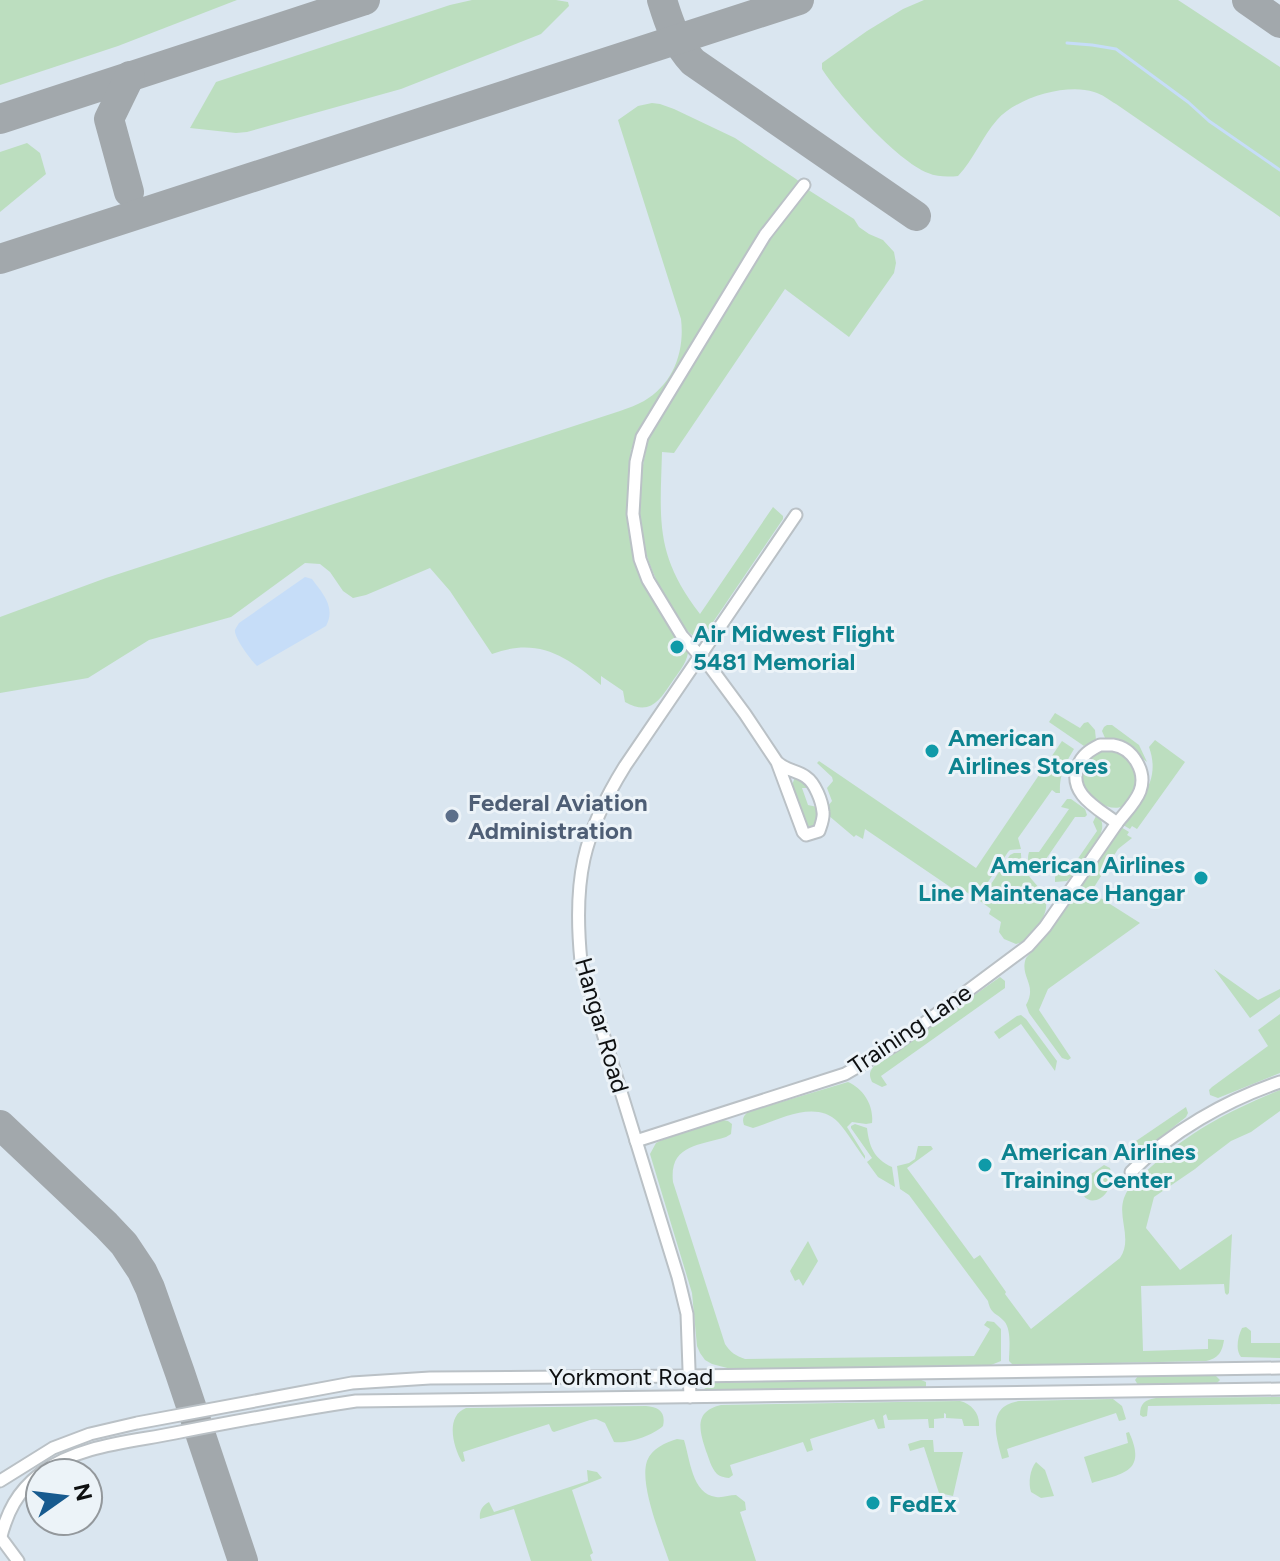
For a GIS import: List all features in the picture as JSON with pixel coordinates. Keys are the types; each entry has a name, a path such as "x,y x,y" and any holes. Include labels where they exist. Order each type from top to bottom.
{"street":[{"path":"777,762 803,832 806,835 819,831 823,811 814,785 804,775 784,769 777,762 711,668 682,636 658,598 640,559 633,514 636,462 642,437 765,235 804,185"},
{"name":"Hangar Road","path":"690,1397 687,1314 581,962 577,917 579,885 593,825 606,796 796,515"},
{"name":"Training Lane","path":"636,1141 845,1074 883,1052 1028,946 1045,927 1139,794 1141,773 1131,754 1112,745 1100,745 1082,758 1076,769 1076,781 1079,792 1086,800 1117,823"},
{"path":"1131,1172 1207,1115 1280,1082"},
{"name":"Yorkmont Road","path":"0,1481 53,1448 90,1434 352,1383 430,1378 1280,1368"},
{"path":"1229,1369 1230,1390"},
{"path":"1124,1371 1127,1392"},
{"path":"1006,1372 1006,1394"},
{"name":"Yorkmont Road","path":"74,1457 110,1446 356,1401 1280,1389"},
{"name":"Yorkmont Road","path":"1,1529 24,1487"},
{"path":"1,1529 18,1561"}],"shaded area":[{"path":"0,0 1280,0 1280,1561 0,1561"}],"green space":[{"path":"0,0 237,0 118,46 0,85"},
{"path":"472,0 556,0 568,2 569,6 541,34 401,89 247,132 190,128 216,82"},
{"path":"924,0 1178,0 1280,67 1280,217 1116,104 1097,93 1083,90 1042,94 1005,112 958,176 935,175 915,166 855,111 822,69 822,63 867,31"},
{"path":"652,103 674,109 735,138 854,219 869,234 883,240 894,252 896,263 894,273 849,337 785,289 674,453 662,452 663,537 675,574 700,614 773,507 783,516 699,639 680,621 651,568 639,512 646,450 631,449 628,515 636,562 688,653 682,668 658,700 647,707 625,702 623,691 601,676 601,685 551,652 524,648 492,654 450,591 430,568 353,598 320,564 305,563 231,617 149,640 88,678 0,693 0,617 106,578 620,411 641,402 663,386 679,355 681,319 618,120 638,106"},
{"path":"27,143 40,153 46,174 0,212 0,152"},
{"path":"1055,713 1080,728 1088,722 1095,730 1096,740 1084,746 1049,722"},
{"path":"1107,725 1112,725 1139,745 1147,762 1124,743 1105,738 1102,731"},
{"path":"1155,740 1185,762 1137,829 1132,826 1130,829 1123,825 1151,780 1153,770 1149,747"},
{"path":"1062,741 1074,749 1063,770 1060,793 1052,790 1018,838 1021,849 1008,852 975,898 965,891 962,895 865,829 863,839 854,837 828,815 828,806 832,801 827,788 833,781 817,763 819,761 976,868"},
{"path":"1109,750 1125,758 1135,770 1133,794 1128,802 1118,808 1105,806 1094,799 1082,783 1082,769 1089,758"},
{"path":"795,777 808,783 808,788 802,788 808,805 817,807 818,820 813,827 805,824 792,785"},
{"path":"1067,799 1085,809 1087,815 1075,817 1046,859 1050,869 1038,872 1030,865 1029,852 1039,852 1069,809 1061,807"},
{"path":"1096,816 1102,822 1100,835 1072,876 1067,881 1055,882 1058,872 1068,873 1097,831 1093,822"},
{"path":"1121,827 1132,838 1118,849 1091,892 1140,923 1048,989 1039,1010 1071,1058 1068,1060 1062,1058 1029,1013 1026,1005 1030,991 1024,965"},
{"path":"1014,853 1021,853 1027,873 1044,896 1046,905 1036,928 1025,940 1016,944 1004,939 999,932 1001,922 989,914 991,909 980,901"},
{"path":"1214,969 1258,1000 1280,989 1280,997 1250,1018"},
{"path":"1000,977 1005,981 1005,988 881,1076 887,1085 882,1087 872,1082 870,1074 874,1066"},
{"path":"1280,1014 1280,1073 1218,1098 1210,1095 1212,1087 1268,1046 1258,1030"},
{"path":"1021,1015 1057,1061 1055,1071 1021,1024 999,1039 994,1032"},
{"path":"848,1082 870,1104 872,1123 852,1122 847,1127 865,1159 838,1122 819,1112 797,1113 753,1128 744,1125 743,1118 748,1112"},
{"path":"1280,1090 1280,1111 1251,1132 1231,1141 1154,1197 1146,1228 1180,1270 1232,1234 1227,1295 1224,1284 1141,1286 1143,1351 1208,1349 1208,1339 1224,1340 1219,1354 1206,1361 1013,1365 1009,1361 1007,1325 992,1311 988,1301 909,1195 900,1189 897,1166 915,1159 918,1146 931,1146 933,1149 907,1168 974,1259 980,1255 1031,1329 1120,1258 1125,1243 1122,1206 1126,1193 1136,1180 1166,1153 1197,1132 1229,1113"},
{"path":"1186,1107 1186,1117 1147,1148 1134,1148 1136,1141"},
{"path":"723,1120 732,1124 731,1134 696,1145 681,1154 673,1170 673,1182 725,1344 731,1351 745,1359 974,1356 990,1329 984,1325 987,1321 994,1322 1001,1329 1001,1361 991,1365 735,1370 705,1360 697,1346 692,1293 650,1154 656,1143 662,1140"},
{"path":"855,1124 867,1128 874,1151 892,1167 895,1187 878,1177 867,1162 872,1158 851,1128"},
{"path":"1104,1165 1110,1168 1111,1180 1104,1196 1097,1200 1085,1198 1081,1181"},
{"path":"808,1241 818,1261 803,1286 799,1279 795,1281 790,1271"},
{"path":"1242,1328 1251,1331 1251,1343 1280,1343 1280,1358 1241,1357 1238,1339"},
{"path":"1138,1376 1216,1376 1220,1380 1216,1384 1138,1385 1135,1380"},
{"path":"919,1379 926,1382 926,1388 714,1392 703,1387 703,1384 713,1383"},
{"path":"1280,1397 1280,1404 1148,1406 1147,1416 1140,1415 1144,1403 1156,1398"},
{"path":"1113,1399 1122,1406 1126,1419 1119,1421 1116,1413 1007,1449 1009,1457 1002,1459 996,1423 1002,1409 1009,1404 1019,1401"},
{"path":"960,1401 974,1410 979,1426 964,1426 962,1419 946,1418 944,1413 944,1418 934,1419 934,1428 929,1428 928,1419 888,1420 886,1414 883,1416 885,1428 878,1429 874,1419 810,1439 813,1450 807,1452 803,1442 730,1465 733,1475 729,1478 720,1476 713,1469 701,1429 706,1412 721,1405"},
{"path":"646,1406 660,1411 663,1426 646,1436 626,1442 614,1442 605,1423 596,1419 554,1432 549,1424 463,1452 465,1461 462,1462 454,1440 455,1418 466,1408"},
{"path":"1129,1432 1134,1445 1134,1463 1123,1473 1092,1483 1084,1457 1128,1443 1126,1433"},
{"path":"677,1439 684,1440 693,1474 702,1490 716,1497 736,1495 745,1502 746,1510 740,1512 756,1561 669,1561 652,1511 645,1471 647,1461 656,1449"},
{"path":"933,1440 934,1452 963,1452 953,1496 939,1493 924,1447 910,1451 908,1444"},
{"path":"1036,1462 1045,1470 1054,1496 1041,1498 1031,1492 1030,1476"},
{"path":"587,1470 597,1472 602,1478 572,1490 593,1553 590,1555 592,1561 531,1561 514,1509 480,1519 484,1505 489,1502 494,1512 588,1481"}],"water":[{"path":"305,577 312,579 327,601 330,613 326,626 257,666 235,634 236,628"}],"waterway":[{"path":"1067,43 1116,49 1209,121 1280,170"}],"taxiway":[{"path":"0,119 365,0"},
{"path":"662,0 670,25 693,62 916,216"},
{"path":"0,259 799,0"},
{"path":"1247,0 1280,23"},
{"path":"129,192 109,119 130,76"},
{"path":"0,1125 106,1225 124,1244 142,1271 243,1561"}],"place":[{"name":"Air Midwest Flight 5481 Memorial","path":"677,647"},
{"name":"American Airlines Stores","path":"932,751"},
{"name":"Federal Aviation Administration","path":"452,816"},
{"name":"American Airlines Line Maintenace Hangar","path":"1201,878"},
{"name":"American Airlines Training Center","path":"985,1165"},
{"name":"FedEx","path":"873,1503"}]}
